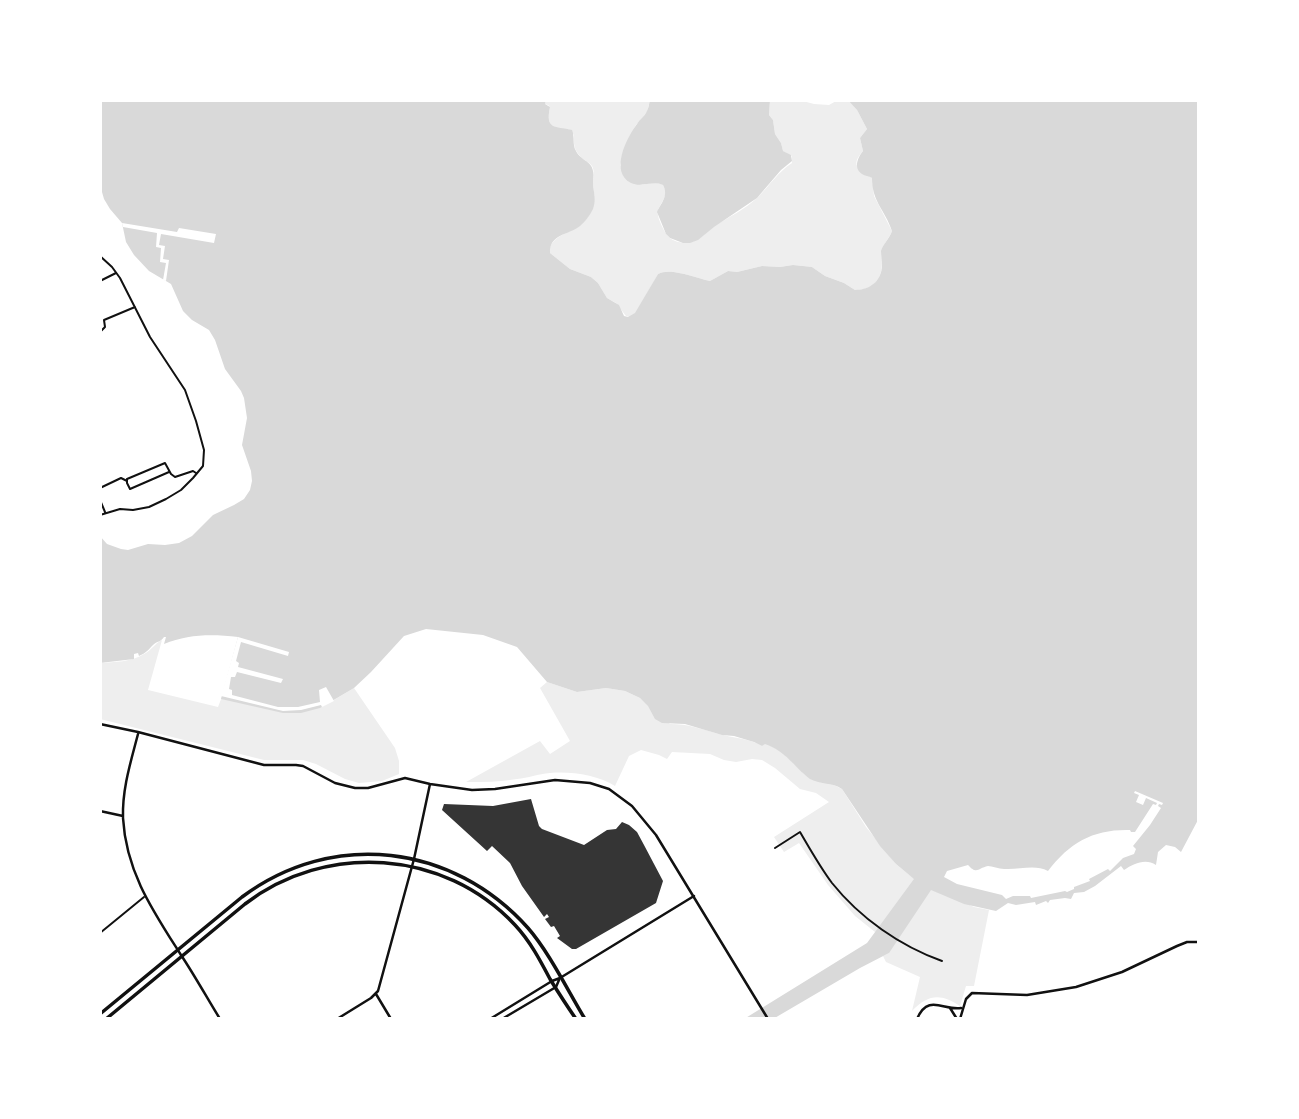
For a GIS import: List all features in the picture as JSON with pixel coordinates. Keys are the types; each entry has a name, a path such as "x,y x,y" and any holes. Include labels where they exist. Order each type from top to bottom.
{"main road":[{"path":"100,1014 248,892 294,867 351,855 374,854 414,859 447,870 469,880 496,898 530,931 585,1019"},
{"path":"106,1019 252,898 273,885 316,869 344,863 377,862 412,867 456,881 491,903 525,936 576,1019"}],"street":[{"path":"100,256 117,273 150,337 172,373 179,379 190,402 204,450 203,466 181,490 149,507 120,509 100,515"},
{"path":"100,281 117,273"},
{"path":"100,332 105,327 104,320 135,307"},
{"path":"127,481 166,463 169,472 175,477 193,471 197,473"},
{"path":"100,488 121,478 127,481 131,489 169,472"},
{"path":"100,500 105,513"},
{"path":"100,724 264,765 303,766 335,783 355,788 368,788 404,778 430,785 472,790 562,780 590,783 609,789 632,806 656,835 768,1019"},
{"path":"138,732 127,777 123,816 131,862 145,896 220,1019"},
{"path":"337,1019 376,994 412,867 430,785"},
{"path":"100,811 123,816"},
{"path":"775,848 800,832 832,883 863,915 915,950 942,961"},
{"path":"100,933 145,896"},
{"path":"490,1019 694,896"},
{"path":"947,1006 959,1019 967,997 974,993 1027,995 1090,984 1187,942 1199,942"},
{"path":"502,1019 555,987 560,978"},
{"path":"376,994 391,1019"},
{"path":"917,1019 928,1006 940,1004 958,1010 964,1006"}],"shaded area":[{"path":"100,100 546,100 545,104 550,107 550,123 572,130 576,151 592,168 595,198 593,209 586,220 576,229 556,238 550,253 570,269 591,277 607,298 619,305 624,316 628,317 635,313 658,274 663,272 676,272 710,281 728,271 793,265 812,267 855,290 871,286 881,274 881,251 892,231 876,200 872,178 859,172 858,159 863,151 860,138 867,129 848,100 1199,100 1199,818 1181,852 1166,845 1158,852 1156,865 1140,862 1124,870 1121,866 1095,886 1084,892 1074,893 1071,899 1050,900 1048,903 1046,901 1036,905 1035,902 1016,905 1008,903 996,911 964,904 931,890 889,953 773,1019 744,1019 867,943 914,879 880,846 842,789 810,779 773,747 685,724 662,723 655,719 640,698 625,691 606,688 577,692 547,682 517,647 483,635 426,629 404,636 354,688 320,708 301,713 283,713 221,699 238,637 200,636 164,644 164,637 141,655 134,654 134,659 100,663 100,536 107,544 128,550 148,544 179,543 192,536 213,515 244,499 252,481 242,445 247,418 244,398 225,369 215,340 209,330 183,311 171,284 149,271 134,255 126,242 122,223 104,199 100,185","holes":["1135,791 1163,803 1159,804 1161,808 1133,846 1136,849 1134,854 1123,858 1110,871 1108,869 1067,892 1031,898 1013,896 1006,899 1002,895 957,884 944,877 947,871 968,865 976,870 988,866 1004,869 1038,868 1048,871 1065,852 1084,839 1117,830 1135,832 1153,804 1157,803 1146,798 1143,805 1136,802 1139,795 1134,793"]},
{"path":"546,100 650,100 647,112 630,135 620,165 623,175 642,185 655,182 663,185 665,195 658,210 659,219 669,237 685,243 697,240 748,206 792,163 792,156 783,151 775,134 773,120 769,115 770,100 799,100 829,105 838,100 849,100 867,129 860,138 863,151 857,164 860,170 872,178 874,196 892,231 883,248 882,268 878,279 867,288 855,290 812,267 793,265 728,271 710,281 676,272 663,272 658,274 636,313 630,317 626,316 616,303 607,298 591,277 570,269 550,253 549,249 558,238 588,217 595,199 592,166 576,151 574,135 569,129 551,125 550,107 545,104"},
{"path":"650,100 770,100 769,115 773,120 775,134 783,151 791,155 792,161 757,198 698,240 683,243 670,238 657,212 665,196 663,185 631,183 621,171 625,145 646,113"},
{"path":"162,640 148,690 218,707 223,694 322,707 354,688 395,748 399,774 382,781 359,783 303,760 264,760 100,719 100,663 134,659"},
{"path":"547,682 577,692 606,688 625,691 640,698 670,724 695,727 762,746 765,743 781,751 804,774 842,789 866,827 896,864 908,874 923,884 974,907 989,910 974,986 966,986 960,1006 947,999 935,997 924,1001 912,1011 920,977 886,962 883,956 889,953 875,932 855,916 828,885 799,843 784,852 774,837 829,802 816,793 800,789 762,760 736,762 710,754 672,752 667,759 641,750 629,756 615,786 592,777 566,773 504,781 466,782 540,741 550,754 570,741 540,688"}],"pier":[{"path":"122,223 177,232 179,228 216,234 214,243 161,234 159,245 165,246 163,259 169,260 166,281 163,280 166,263 160,262 161,248 156,247 157,233 123,227"},
{"path":"238,637 289,652 288,656 241,642 236,661 239,663 238,667 283,679 281,683 237,672 235,677 231,677 229,689 232,690 232,695 278,707 298,707 320,702 319,690 326,687 334,701 322,707 283,711 221,696"}],"building":[{"path":"531,799 542,829 584,845 607,830 616,829 622,822 629,825 637,832 663,881 656,903 576,949 557,938 560,936 554,926 551,927 545,919 549,917 547,914 544,917 510,863 492,846 487,851 442,810 444,804 493,806"}]}
